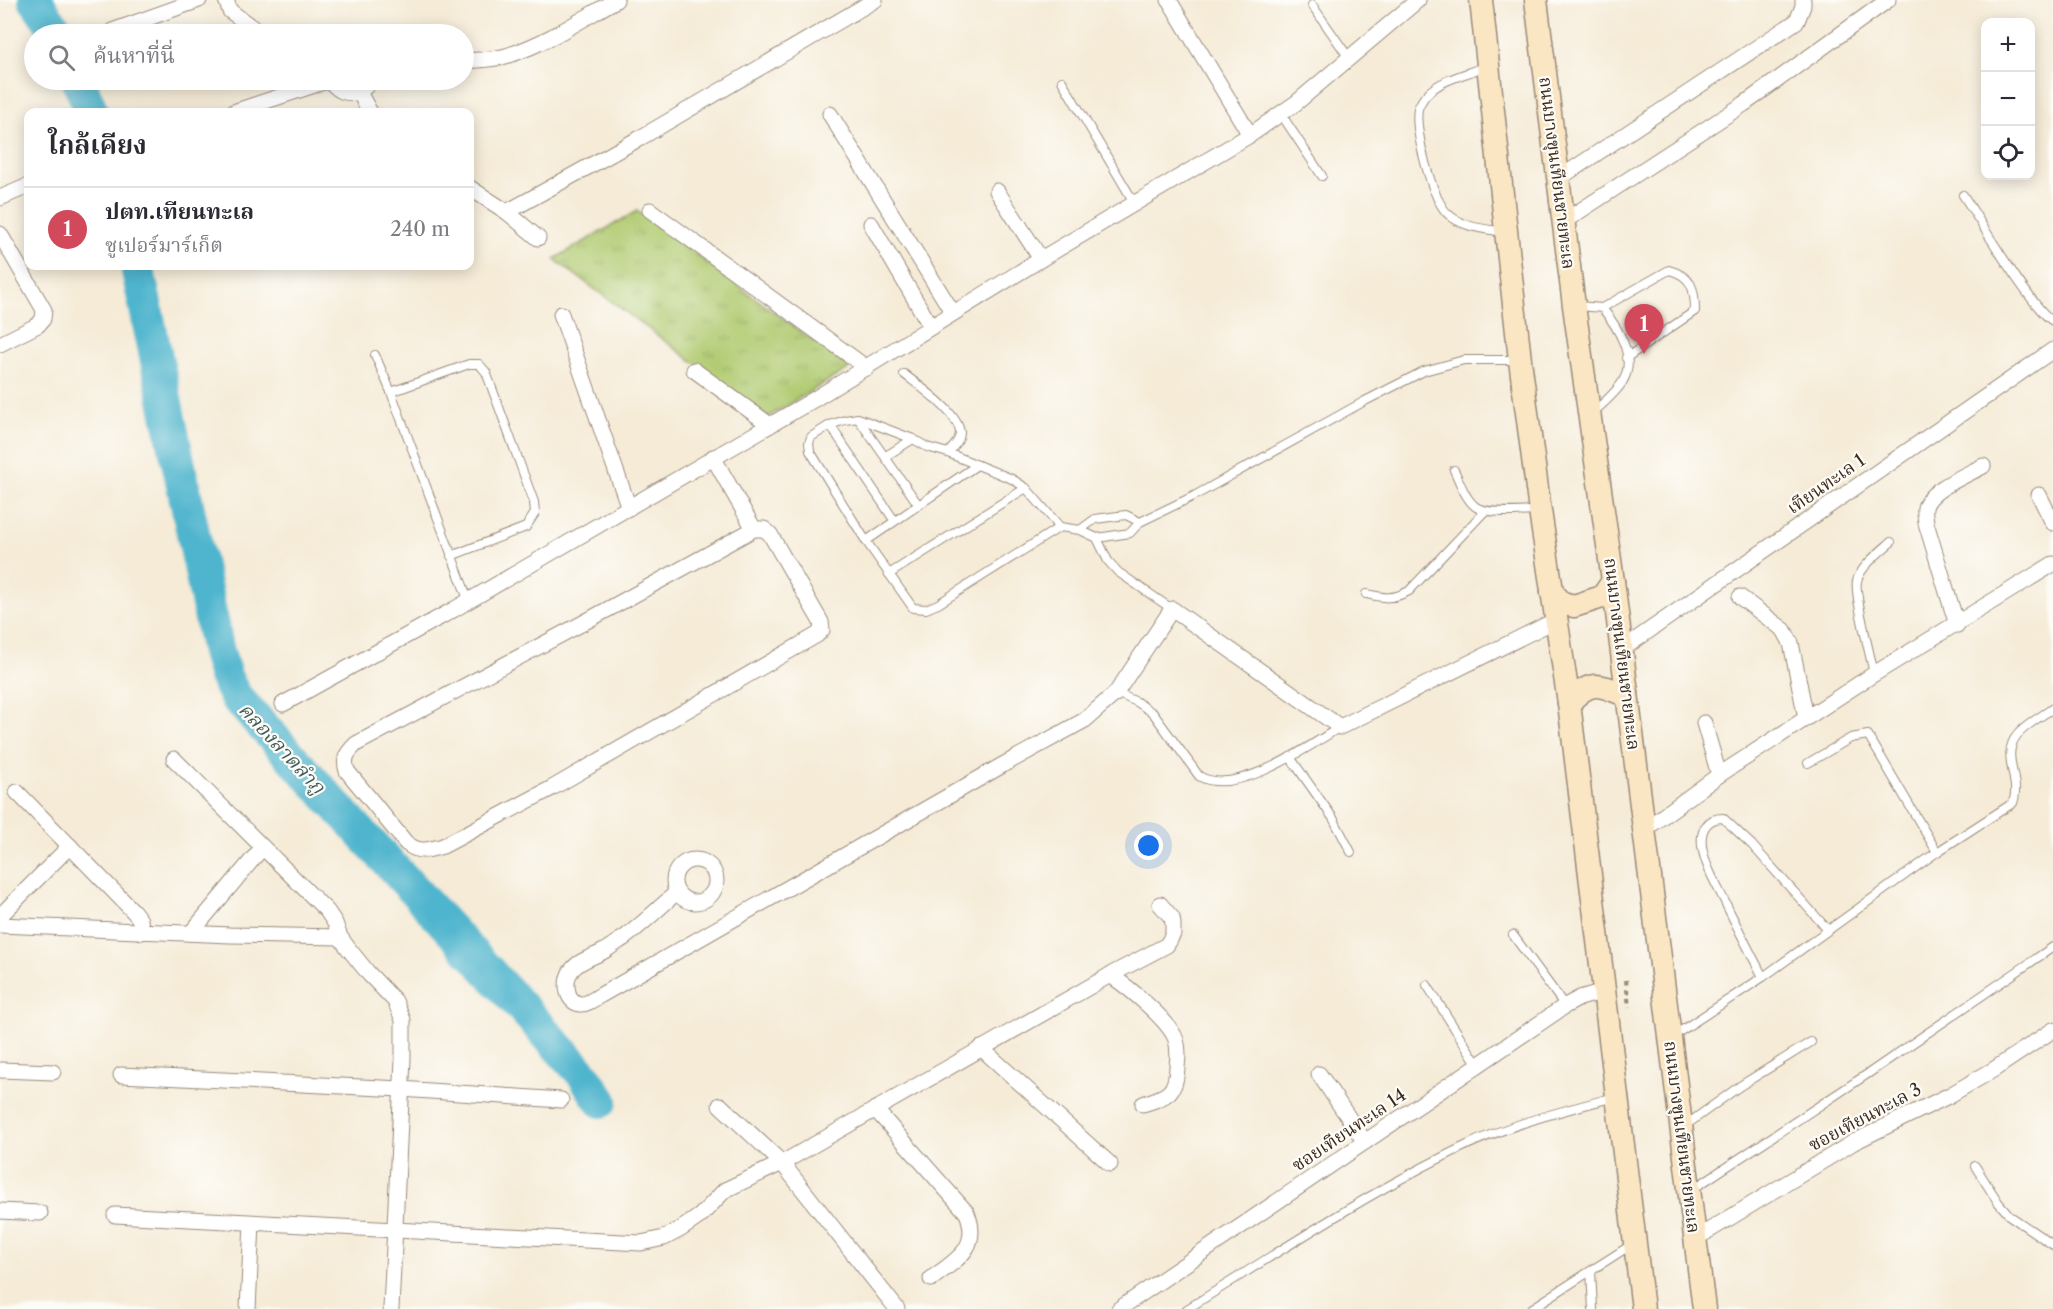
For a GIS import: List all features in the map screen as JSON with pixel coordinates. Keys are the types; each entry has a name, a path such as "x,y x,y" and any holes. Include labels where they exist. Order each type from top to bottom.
{"main road":[{"path":"1481,0 1520,360 1569,703 1643,1309"},
{"name":"ถนนบางขุนเทียนชายทะเล","path":"1536,0 1574,306 1613,581 1704,1309"},
{"path":"1552,592 1562,603 1574,606 1602,597 1613,581"},
{"path":"1569,703 1581,690 1591,686 1605,687 1627,696"}],"street":[{"path":"132,24 199,0"},
{"path":"226,0 230,11 248,24"},
{"path":"474,61 508,56 539,43 616,0"},
{"path":"507,212 640,138 875,0"},
{"path":"1169,0 1250,135"},
{"path":"283,704 469,602 867,368 1041,259 1250,135 1281,114 1418,0"},
{"path":"1558,179 1797,21 1803,0"},
{"path":"1563,222 1744,104 1888,0"},
{"path":"245,108 300,90"},
{"path":"339,90 351,93 362,90"},
{"path":"359,92 368,108"},
{"path":"830,114 953,313"},
{"path":"0,207 0,200 24,188"},
{"path":"474,191 507,212 538,238"},
{"path":"997,191 1041,259"},
{"path":"650,210 867,368"},
{"path":"871,224 931,327"},
{"path":"0,234 44,310 43,319 38,325 0,344"},
{"path":"561,314 629,508"},
{"name":"เทียนทะเล 1","path":"1621,650 2053,350"},
{"path":"694,370 770,425"},
{"path":"713,457 754,529"},
{"path":"1957,625 1926,523 1925,508 1936,491 1983,466"},
{"path":"2039,495 2053,523"},
{"path":"754,529 764,529 770,534 821,622 822,630 817,635 552,788 443,846 425,851 415,850 406,843 346,771 344,762 348,752 356,744 754,529"},
{"path":"1644,830 1719,775 1806,718 2053,564"},
{"path":"1740,597 1784,630 1791,643 1806,718"},
{"path":"677,892 626,936 604,951 577,964 571,970 567,978 567,990 572,1000 578,1004 585,1004 602,995 1085,720 1116,693 1172,609 1340,728 1556,620"},
{"path":"1704,723 1719,775"},
{"path":"174,759 327,911 340,937 369,974 395,1001 400,1011 403,1020 401,1089 391,1309"},
{"path":"17,792 134,912 140,920 142,932"},
{"path":"0,916 70,846"},
{"path":"191,933 262,848"},
{"path":"115,1215 641,1243 664,1238 700,1216 725,1190 782,1163 981,1048 1167,945 1173,934 1172,918 1160,904"},
{"path":"0,925 142,932 340,937"},
{"path":"1110,975 1168,1025 1176,1038 1178,1053 1176,1083 1169,1094 1143,1104"},
{"name":"ซอยเทียนทะเล 14","path":"1119,1309 1565,1006 1580,998 1604,991"},
{"name":"ซอยเทียนทะเล 3","path":"1695,1239 1854,1142 1950,1095 1994,1070 2053,1030"},
{"path":"981,1048 1110,1164"},
{"path":"0,1070 53,1072"},
{"path":"1319,1074 1365,1142"},
{"path":"121,1075 401,1089 561,1100"},
{"path":"720,1105 782,1163 897,1309"},
{"path":"875,1109 967,1213 971,1225 971,1242 959,1257 931,1279"},
{"path":"0,1211 40,1213"},
{"path":"248,1309 252,1223"}],"lane":[{"path":"1312,5 1349,57"},
{"path":"1488,66 1438,85 1426,95 1418,108 1418,123 1430,182 1438,203 1449,215 1469,226 1506,233"},
{"path":"1062,81 1135,204"},
{"path":"1281,114 1322,177"},
{"path":"1963,195 2028,294 2046,318 2053,321"},
{"path":"1574,306 1602,308 1669,270 1680,273 1688,279 1695,294 1695,311 1626,358"},
{"path":"1589,417 1623,381 1627,366 1622,338 1615,323 1602,308"},
{"path":"375,355 469,602"},
{"path":"1060,527 938,604 926,609 913,608 866,541 810,451 808,443 811,437 830,424 858,418 1012,479 1026,488 1060,527 1080,530 1097,538 1130,533 1140,522 1194,496 1365,401 1424,372 1464,360 1520,360"},
{"path":"391,392 469,364 479,364 486,372 534,502 535,513 526,527 451,556"},
{"path":"904,374 951,413 959,427 958,441 948,453"},
{"path":"858,418 918,504"},
{"path":"830,424 894,520"},
{"path":"886,456 913,439"},
{"path":"866,541 977,465"},
{"path":"1454,470 1467,496 1476,506 1485,510 1540,511"},
{"path":"889,574 1026,488"},
{"path":"1366,594 1395,598 1409,591 1485,510"},
{"path":"1080,530 1095,519 1126,515 1140,522"},
{"path":"1097,538 1108,561 1118,572 1172,609"},
{"path":"1874,674 1858,599 1857,581 1868,564 1891,542"},
{"path":"1116,693 1137,702 1153,713 1199,776 1208,781 1226,782 1260,772 1340,728"},
{"path":"1669,1039 1763,977 1938,852 2013,802 2017,792 2009,755 2012,744 2018,734 2053,708"},
{"path":"1808,763 1851,738 1868,735 1938,852"},
{"path":"1290,757 1333,818 1351,852"},
{"path":"1763,977 1709,871 1702,846 1702,834 1707,823 1715,818 1723,818 1752,845 1828,930"},
{"path":"1513,935 1565,1006"},
{"path":"1690,1191 1859,1080 2053,947"},
{"path":"1427,985 1478,1065"},
{"path":"1682,1128 1740,1086 1811,1042"},
{"path":"1187,1309 1348,1209 1465,1146 1540,1119 1617,1096"},
{"path":"1976,1166 1998,1202 2010,1216 2053,1245"},
{"path":"1531,1309 1635,1243"},
{"path":"1591,1271 1593,1309"}],"path":[{"path":"1626,980 1630,1012"}],"green space":[{"path":"637,211 850,368 768,417 554,259"}],"waterway":[{"name":"คลองลาดลำภู","path":"35,0 52,24"},
{"name":"คลองลาดลำภู","path":"82,90 90,108"},
{"name":"คลองลาดลำภู","path":"138,270 218,652 225,676 235,696 583,1074 601,1101"}],"place":[{"name":"ปตท.เทียนทะเล","path":"1644,354"}]}
